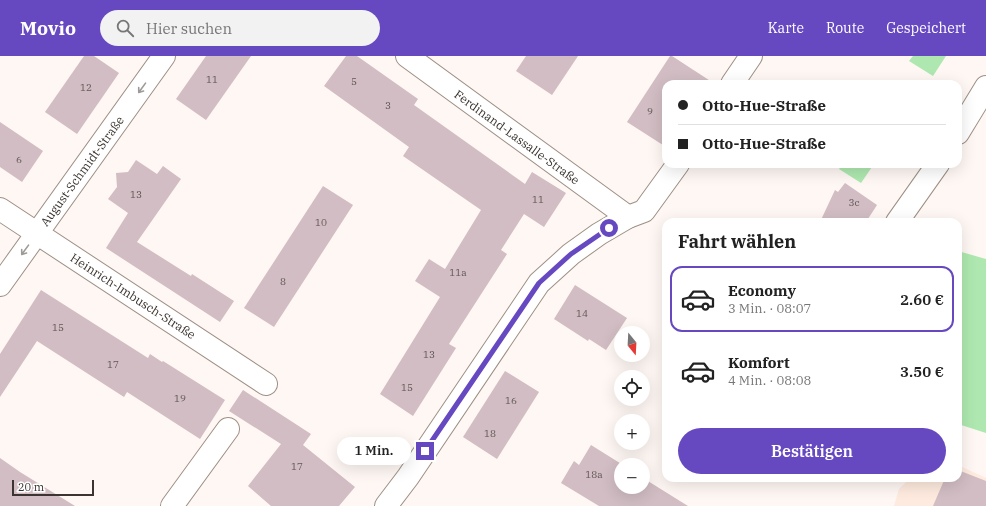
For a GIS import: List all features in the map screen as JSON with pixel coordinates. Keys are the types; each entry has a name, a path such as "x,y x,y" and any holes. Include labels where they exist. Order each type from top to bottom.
{"street":[{"name":"August-Schmidt-Straße","path":"0,285 164,56"},
{"name":"Ferdinand-Lassalle-Straße","path":"407,56 628,217"},
{"path":"735,80 751,56"},
{"path":"962,126 986,87"},
{"path":"386,506 416,480 539,283 571,254 599,234 628,217 644,211 675,168"},
{"path":"901,218 935,168"},
{"name":"Heinrich-Imbusch-Straße","path":"0,209 266,384"},
{"path":"172,506 228,429"}],"shaded area":[{"path":"962,467 986,478 986,506 894,506 899,489 906,482 962,482"}],"green space":[{"path":"913,56 946,56 933,76 909,61"},
{"path":"840,168 871,168 861,183 839,169"},
{"path":"962,252 986,259 986,433 962,425"}],"building":[{"path":"84,56 94,56 119,73 77,134 45,112"},
{"path":"206,56 251,56 206,120 176,99"},
{"path":"346,56 357,56 418,99 414,105 525,184 532,172 566,193 544,227 524,214 501,250 507,254 449,344 456,348 413,416 380,394 440,297 415,281 429,259 445,269 481,210 403,156 409,147 324,86"},
{"path":"526,56 578,56 552,95 516,71"},
{"path":"670,56 709,80 662,80 662,144 627,122"},
{"path":"0,122 43,151 22,182 0,167"},
{"path":"136,160 157,174 163,166 181,179 137,242 191,276 192,274 234,301 220,322 106,248 128,213 108,199 117,187 116,173 128,172"},
{"path":"845,183 877,205 869,218 822,218 835,190 838,192"},
{"path":"323,186 353,205 274,327 244,308"},
{"path":"575,285 627,318 622,326 614,326 614,338 606,350 589,339 588,341 554,319"},
{"path":"41,290 148,358 150,354 162,362 163,361 225,400 200,439 127,392 124,397 37,341 0,397 0,354"},
{"path":"505,371 539,392 497,459 463,437"},
{"path":"243,390 311,434 303,445 355,487 339,506 271,506 248,486 281,444 229,411"},
{"path":"591,445 614,459 614,494 650,494 650,482 688,506 599,506 561,483 574,461 579,465"},
{"path":"0,458 20,472 75,506 0,506"},
{"path":"962,472 986,481 986,506 933,506 943,482 962,482"}],"route":[{"path":"425,451 539,283 571,254 609,228"}]}
